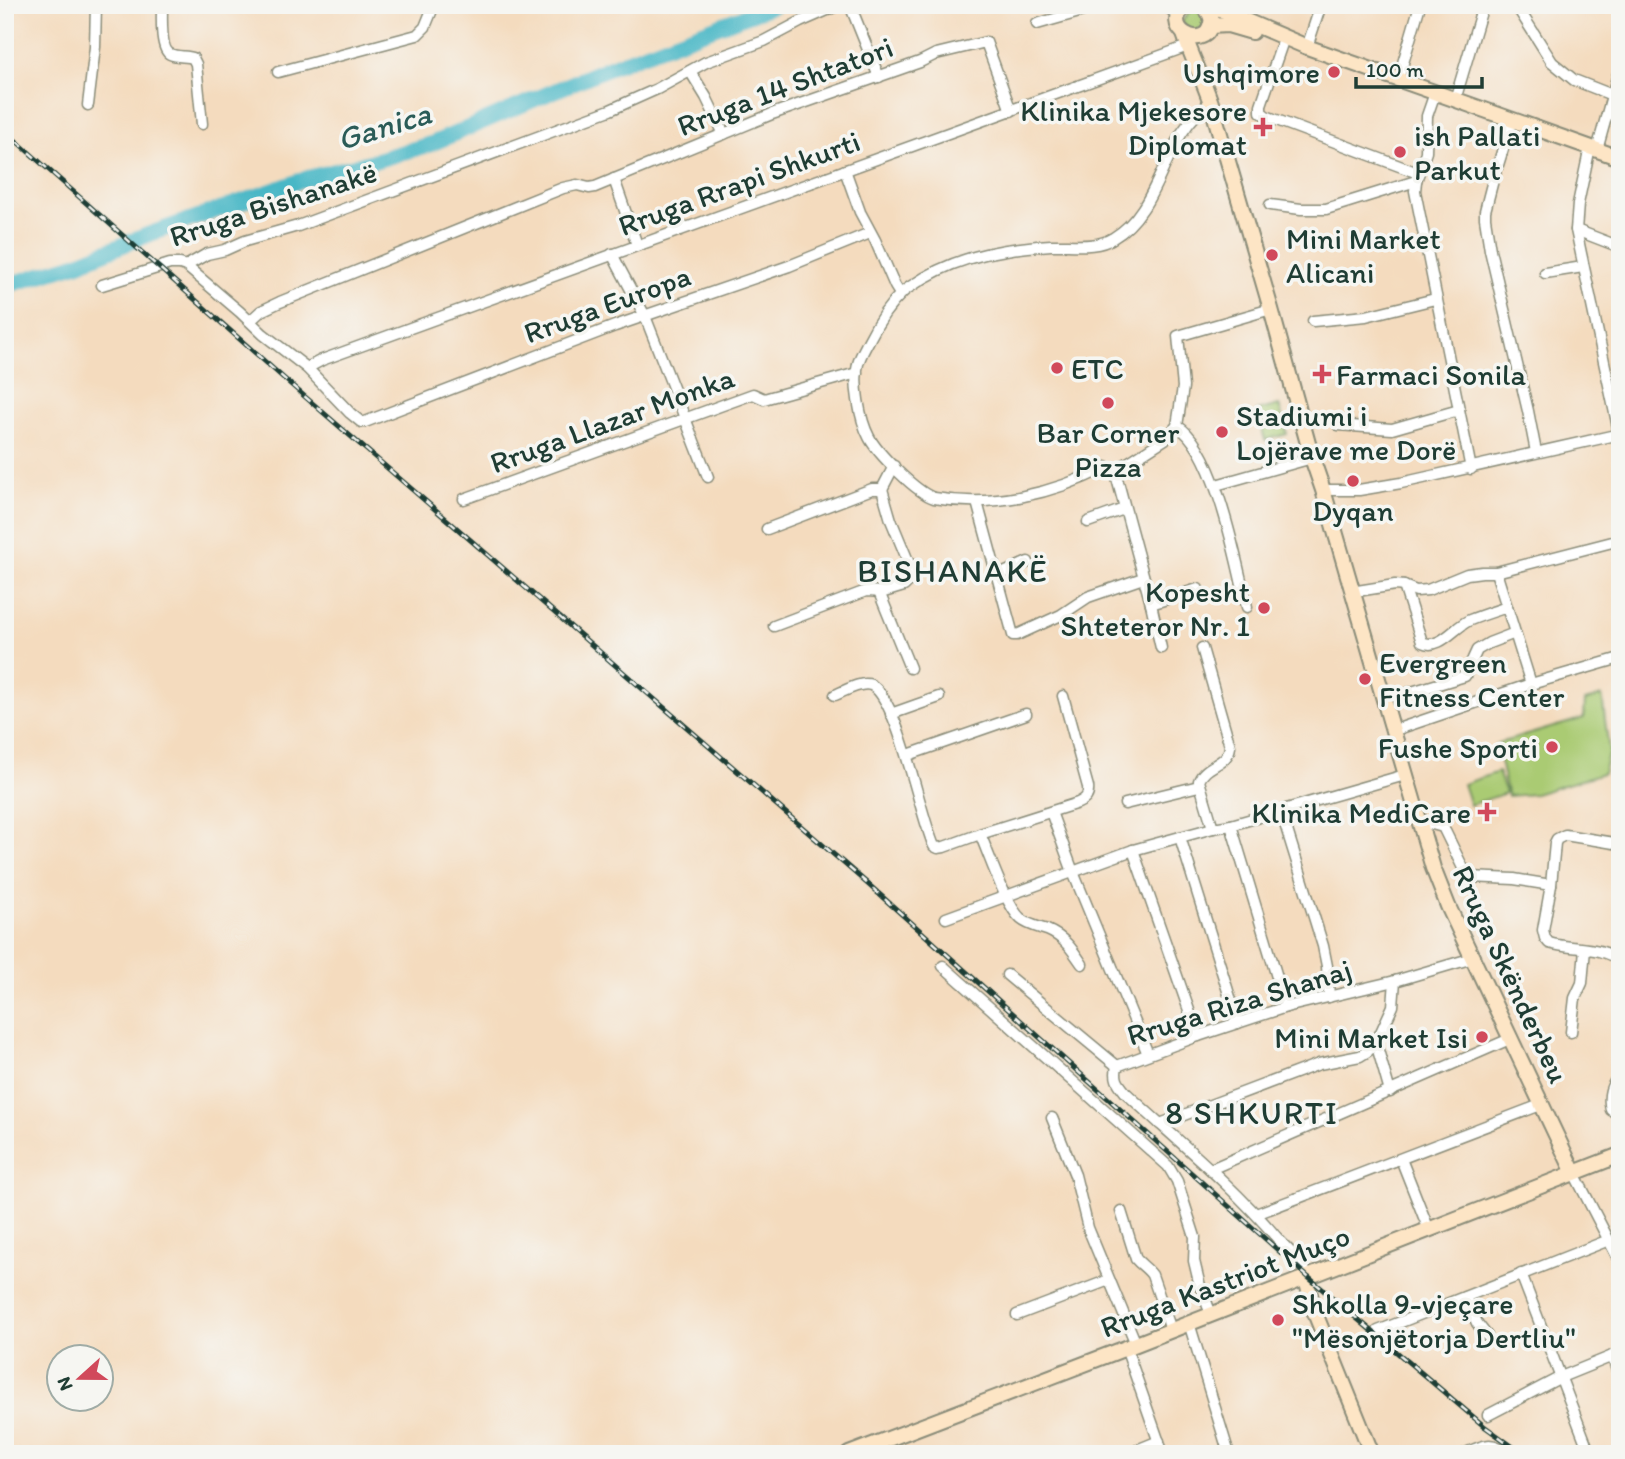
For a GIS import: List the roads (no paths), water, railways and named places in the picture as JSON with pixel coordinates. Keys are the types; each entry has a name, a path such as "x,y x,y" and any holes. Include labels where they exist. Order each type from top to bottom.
{"street":[{"path":"88,105 95,47 96,5"},
{"path":"162,5 163,43 166,49 170,54 192,58 196,64 202,124"},
{"path":"278,72 417,35 425,27 434,5"},
{"name":"Rruga Bishanakë","path":"102,285 170,264 186,266 206,254 298,226 565,128 625,104 713,59 746,49 839,5"},
{"path":"850,5 878,77"},
{"path":"1037,24 1104,5"},
{"path":"1165,5 1181,9"},
{"path":"1202,5 1210,14 1206,31 1205,84"},
{"path":"1202,5 1218,9 1307,47 1620,158"},
{"path":"1307,47 1321,5"},
{"path":"1398,80 1420,5"},
{"path":"1455,100 1483,5"},
{"path":"1516,5 1552,62 1574,80 1612,95"},
{"path":"1608,5 1620,10"},
{"name":"Rruga Skënderbeu","path":"1181,9 1178,26 1211,103 1351,592 1440,887 1574,1173"},
{"path":"1186,40 1228,25 1265,36 1284,38"},
{"path":"1284,38 1261,112 1417,177"},
{"name":"Rruga Rrapi Shkurti","path":"307,368 322,360 612,254 1011,111 1186,40"},
{"name":"Rruga 14 Shtatori","path":"250,321 261,311 280,302 531,200 569,186 589,188 614,179 772,114 936,54 986,42 1011,111"},
{"path":"1323,490 1381,487 1620,435 1576,230 1578,204 1593,148 1620,67"},
{"path":"690,71 724,134"},
{"path":"1435,93 1427,117 1426,152 1415,191 1471,469"},
{"path":"1115,471 1106,467 1084,479 1051,490 1012,498 977,502 929,496 917,488 876,447 865,428 859,398 858,364 873,332 900,294 931,274 986,253 1027,247 1103,243 1114,238 1128,227 1145,205 1186,128 1200,111 1211,103"},
{"path":"1512,120 1486,204 1485,218 1536,452"},
{"path":"845,170 860,212 900,294"},
{"path":"1270,205 1326,209 1417,177"},
{"path":"614,179 637,245"},
{"path":"1576,230 1620,247"},
{"name":"Rruga Europa","path":"307,368 350,414 361,422 369,422 512,365 779,269 870,233"},
{"path":"612,254 645,316 708,477"},
{"path":"186,266 307,368"},
{"path":"1545,273 1583,267"},
{"path":"1312,321 1366,316 1435,299"},
{"path":"1115,471 1165,439 1177,426 1183,387 1178,336 1271,309"},
{"name":"Rruga Llazar Monka","path":"464,499 753,394 764,399 857,373"},
{"path":"1338,425 1392,429 1459,410"},
{"path":"1177,426 1189,436 1216,485 1247,607"},
{"path":"1216,485 1312,458"},
{"path":"774,626 866,591 889,591 904,586 912,578 913,573 891,520 882,489 894,466"},
{"path":"1115,471 1161,648"},
{"path":"767,529 872,489 882,489"},
{"path":"977,502 1015,636 1061,615 1088,597 1143,578"},
{"path":"1088,522 1124,509"},
{"path":"1351,592 1395,585 1416,591 1427,590 1466,574 1496,572 1620,540"},
{"path":"997,576 1028,562"},
{"path":"1496,572 1531,684"},
{"path":"1404,586 1424,644 1430,645 1451,635 1466,621 1507,607"},
{"path":"1151,604 1198,589"},
{"path":"879,592 910,668"},
{"path":"1408,693 1465,676 1477,650 1516,633"},
{"path":"1202,648 1230,746 1227,757 1201,775 1199,786 1213,828"},
{"path":"1392,731 1531,684 1620,658"},
{"path":"835,695 867,684 879,692 908,755 934,846 938,848 1085,799 1088,793 1063,696"},
{"path":"891,714 939,697"},
{"path":"908,755 1026,714"},
{"path":"946,918 1133,850 1405,775"},
{"path":"1125,804 1199,786"},
{"path":"1052,811 1073,872 1148,1054"},
{"path":"1281,811 1323,946 1329,997"},
{"path":"1420,826 1432,824 1443,827 1470,877 1514,878 1551,884"},
{"path":"1231,825 1286,1007"},
{"path":"980,834 1014,910 1022,920 1059,936 1082,964"},
{"path":"1620,844 1561,836 1557,839 1543,930 1549,943 1612,954 1620,961"},
{"path":"1180,837 1238,1023"},
{"path":"1133,850 1198,1036"},
{"path":"1571,1032 1575,998 1583,983 1585,949"},
{"name":"Rruga Riza Shanaj","path":"1007,975 1117,1066 1286,1007 1395,981 1473,958"},
{"path":"943,966 1168,1166 1177,1181 1195,1237 1194,1261 1211,1314"},
{"path":"1160,1124 1319,1064 1360,1056 1376,1043 1393,1006 1395,981"},
{"path":"1211,1168 1512,1038"},
{"path":"1376,1043 1390,1092"},
{"path":"1620,1063 1620,1077 1611,1088 1610,1103 1611,1110 1620,1114"},
{"path":"1117,1066 1115,1075 1118,1084 1211,1168 1300,1264 1307,1277 1310,1299 1372,1454"},
{"path":"1256,1214 1543,1104"},
{"path":"1052,1118 1075,1175 1088,1228 1131,1346 1163,1454"},
{"name":"Rruga Kastriot Muço","path":"849,1454 1620,1155"},
{"path":"1401,1159 1429,1230"},
{"path":"1574,1173 1620,1262"},
{"path":"1121,1211 1136,1259 1152,1275 1171,1330"},
{"path":"1378,1331 1609,1240"},
{"path":"1521,1274 1590,1454"},
{"path":"1017,1315 1109,1280"},
{"path":"1465,1297 1487,1336"},
{"path":"1189,1323 1229,1454"},
{"path":"1488,1415 1561,1377 1616,1355 1620,1378"},
{"path":"1127,1454 1159,1441"},
{"path":"1464,1454 1492,1444 1506,1454"}],"waterway":[{"name":"Ganica","path":"5,286 76,264 150,234 308,178 431,144 610,67 774,5"}],"railway":[{"path":"5,131 288,382 869,885 1308,1277 1484,1426 1523,1454"}],"place":[{"name":"Ushqimore","path":"1334,72"},
{"name":"Klinika Mjekesore Diplomat","path":"1263,127"},
{"name":"ish Pallati Parkut","path":"1400,152"},
{"name":"Mini Market Alicani","path":"1272,255"},
{"name":"ETC","path":"1057,368"},
{"name":"Farmaci Sonila","path":"1322,374"},
{"name":"Bar Corner Pizza","path":"1108,403"},
{"name":"Stadiumi i Lojërave me Dorë","path":"1222,432"},
{"name":"Dyqan","path":"1353,481"},
{"name":"Kopesht Shteteror Nr. 1","path":"1264,608"},
{"name":"Evergreen Fitness Center","path":"1365,679"},
{"name":"Fushe Sporti","path":"1552,747"},
{"name":"Klinika MediCare","path":"1487,812"},
{"name":"Mini Market Isi","path":"1482,1037"},
{"name":"Shkolla 9-vjeçare \"Mësonjëtorja Dertliu\"","path":"1278,1320"}],"district":[{"name":"BISHANAKË","path":"953,571"},
{"name":"8 SHKURTI","path":"1252,1113"}]}
